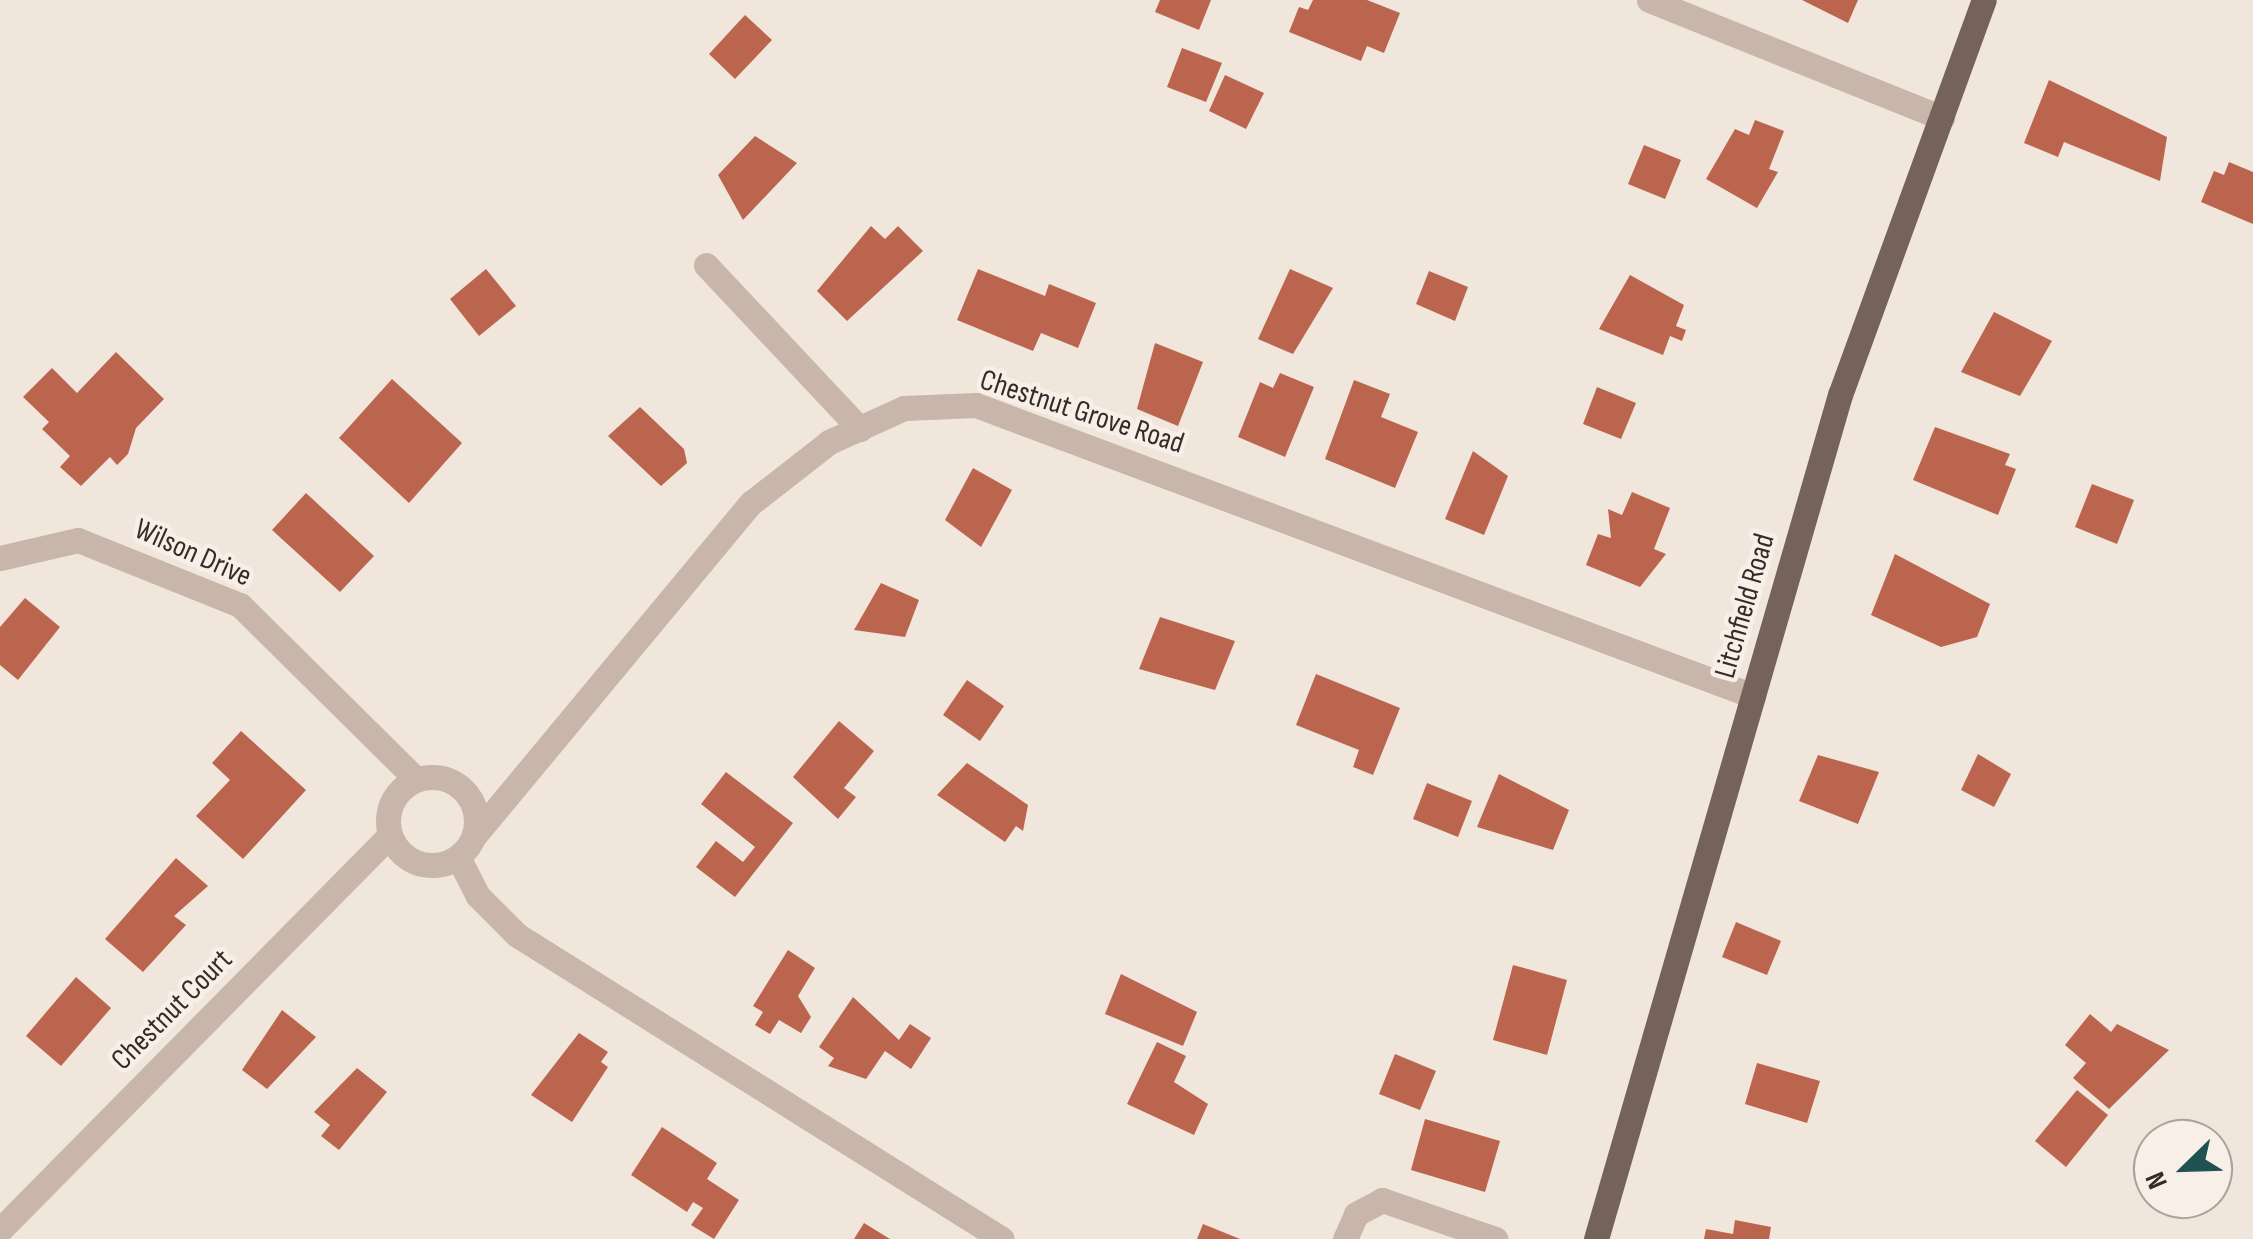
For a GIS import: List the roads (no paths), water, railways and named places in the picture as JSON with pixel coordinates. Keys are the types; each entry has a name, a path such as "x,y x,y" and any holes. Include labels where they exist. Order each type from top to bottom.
{"main road":[{"name":"Litchfield Road","path":"1596,1239 1840,395 1984,0"}],"street":[{"path":"1649,0 1942,118"},
{"path":"706,265 860,429"},
{"name":"Chestnut Grove Road","path":"458,857 751,504 860,429 904,408 976,406 1753,696"},
{"name":"Wilson Drive","path":"0,558 78,540 240,605 416,779"},
{"path":"474,835 463,788 416,779 392,802 390,835 419,863 458,857 478,896 517,935 1002,1239"},
{"name":"Chestnut Court","path":"0,1230 390,835"},
{"path":"1345,1239 1356,1214 1382,1200 1495,1239"}]}
